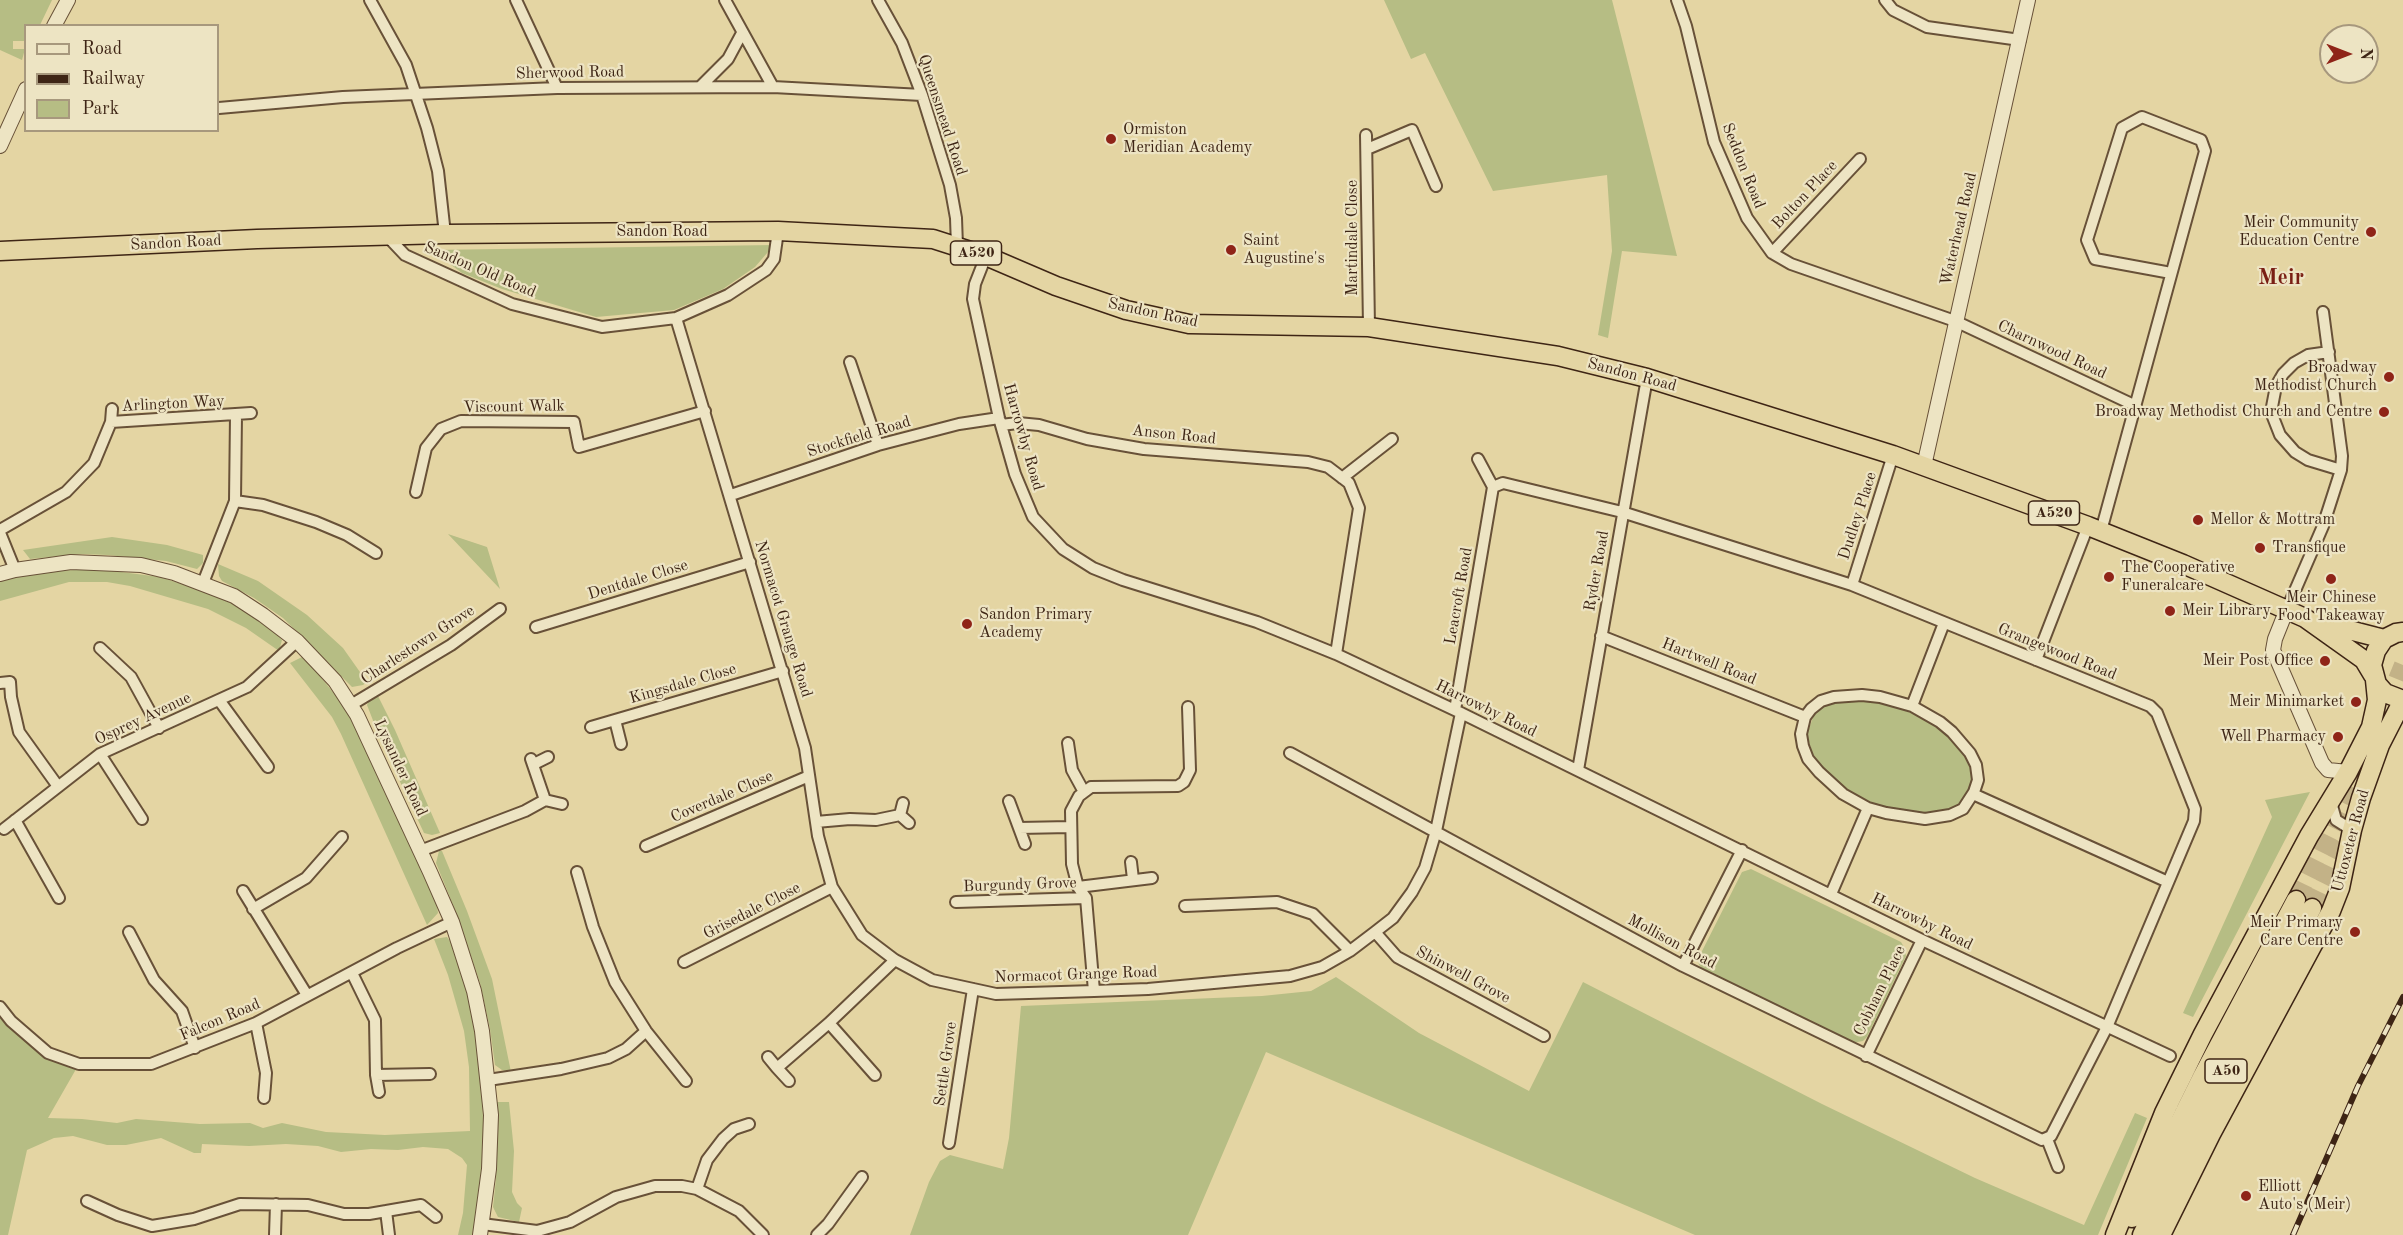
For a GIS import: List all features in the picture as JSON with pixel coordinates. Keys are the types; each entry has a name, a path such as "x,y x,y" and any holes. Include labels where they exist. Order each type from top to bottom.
{"highway":[{"name":"Sandon Road","path":"0,252 257,239 445,234 778,231 933,239 986,256 1056,286 1126,310 1189,324 1369,327 1557,356 1647,378 1893,455 2094,528 2305,618 2364,660 2374,677"},
{"name":"Sandon Road","path":"2305,618 2398,633"},
{"name":"Uttoxeter Road","path":"2115,1235 2164,1113 2203,1034 2309,836 2331,802 2371,727 2377,700 2372,662 2376,651 2398,633"},
{"name":"Uttoxeter Road","path":"2161,1235 2211,1134 2331,911 2343,878 2352,830 2380,745 2403,700 2385,693 2374,677"},
{"name":"A50","path":"2124,1235 2202,1077 2304,904 2142,1235"}],"street":[{"path":"55,24 68,0"},
{"path":"370,0 406,65 416,94 438,171 445,234"},
{"path":"516,0 557,88"},
{"path":"725,0 773,87"},
{"name":"Queensmead Road","path":"878,0 902,43 922,95 950,185 956,218 957,246"},
{"name":"Seddon Road","path":"1677,0 1686,26 1714,142 1747,218 1772,253 1791,264 1955,321"},
{"path":"1885,0 1893,10 1927,27 2020,40"},
{"name":"Waterhead Road","path":"1924,466 2028,0"},
{"path":"700,87 728,59 742,33"},
{"name":"Sherwood Road","path":"219,108 343,97 557,88 773,87 922,95"},
{"path":"0,146 24,93"},
{"path":"2036,660 2094,528 2136,406 2172,273 2205,151 2201,140 2142,117 2122,129 2087,240 2095,259 2172,273"},
{"path":"1367,150 1412,130 1437,186"},
{"name":"Martindale Close","path":"1366,135 1369,327"},
{"name":"Bolton Place","path":"1772,253 1860,159"},
{"name":"Sandon Old Road","path":"387,236 405,255 512,304 602,327 676,318 728,295 766,270 774,259 778,231"},
{"name":"Harrowby Road","path":"986,256 975,284 973,299 1000,422 1015,474 1033,517 1063,549 1093,568 1123,580 1257,622 1336,654 1458,711 1922,940 2170,1056"},
{"path":"2323,312 2342,456 2341,470 2323,526 2287,609 2273,650 2322,763 2328,770 2348,772"},
{"name":"Normacot Grange Road","path":"676,318 806,748 816,822 832,887 862,935 895,960 932,980 996,994 1094,991 1148,989 1290,976 1322,967 1350,951 1393,918 1412,892 1425,868 1436,831 1458,711"},
{"name":"Charnwood Road","path":"1955,321 2136,406"},
{"path":"2328,352 2308,355 2294,363 2283,374 2272,399 2271,412 2280,435 2295,452 2308,460 2341,470"},
{"path":"850,362 878,445"},
{"name":"Ryder Road","path":"1578,770 1647,378"},
{"name":"Arlington Way","path":"15,570 0,532 66,492 94,463 111,422 112,409"},
{"name":"Viscount Walk","path":"416,492 426,448 441,429 461,421 574,422 579,447 705,411"},
{"name":"Arlington Way","path":"111,422 251,413"},
{"name":"Arlington Way","path":"203,583 235,501 236,415"},
{"name":"Stockfield Road","path":"731,495 878,445 959,424 1000,422"},
{"name":"Anson Road","path":"1000,422 1039,425 1087,439 1144,449 1308,462 1328,467 1342,478"},
{"path":"1336,654 1359,508 1349,483 1342,478 1392,439"},
{"name":"Dudley Place","path":"1852,585 1893,455"},
{"path":"1478,459 1493,487 1503,483 1622,512"},
{"name":"Leacroft Road","path":"1458,711 1493,487"},
{"path":"235,501 263,505 316,522 347,535 376,553"},
{"name":"Grangewood Road","path":"1622,512 1852,585 2150,705 2157,713 2195,809 2194,821 2108,1028"},
{"name":"Lysander Road","path":"0,574 71,562 141,565 174,573 234,596 297,641 335,681 351,705 452,922 479,1012 488,1080 491,1151 481,1230"},
{"name":"Dentdale Close","path":"536,627 750,562"},
{"name":"Charlestown Grove","path":"351,705 451,645 500,609"},
{"path":"1912,705 1944,623"},
{"name":"Hartwell Road","path":"1601,636 1805,717"},
{"name":"Osprey Avenue","path":"4,829 57,785 100,754 247,687 297,641"},
{"path":"100,648 131,676 159,728"},
{"name":"Kingsdale Close","path":"591,727 783,671"},
{"path":"0,683 10,682 19,732 57,785"},
{"path":"1846,696 1880,697 1912,705 1940,722 1970,753 1976,765 1978,780 1973,794 1963,808 1950,815 1937,818 1904,817 1868,808 1843,794 1808,759 1801,734 1805,717 1821,701 1846,696"},
{"path":"219,700 268,767"},
{"path":"1094,991 1086,898 1078,887 1072,864 1071,811 1079,796 1090,787 1178,786 1184,782 1190,770 1188,708"},
{"path":"615,720 621,744"},
{"path":"1068,743 1072,770 1084,792"},
{"name":"Mollison Road","path":"1290,753 1683,966 2042,1140 2048,1139"},
{"path":"100,754 142,819"},
{"path":"545,800 532,761 548,757"},
{"name":"Coverdale Close","path":"646,846 810,776"},
{"path":"1973,794 2168,882"},
{"path":"420,850 525,811 545,800 562,804"},
{"path":"1009,801 1025,844"},
{"path":"2331,802 2336,820 2352,830"},
{"path":"900,814 903,803"},
{"path":"1831,894 1868,808"},
{"path":"816,822 850,819 876,820 900,814"},
{"path":"900,814 909,823"},
{"path":"15,820 59,898"},
{"path":"1019,828 1070,827"},
{"path":"253,909 306,878 342,837"},
{"path":"1683,966 1742,850"},
{"path":"1131,862 1133,879"},
{"path":"577,872 593,927 615,982 646,1031 686,1082"},
{"path":"1078,887 1152,878"},
{"name":"Grisedale Close","path":"684,962 832,887"},
{"path":"243,891 307,995"},
{"name":"Burgundy Grove","path":"956,902 1086,898"},
{"path":"1185,906 1277,902 1313,914 1350,951"},
{"name":"Falcon Road","path":"0,1007 11,1021 48,1053 79,1064 151,1064 256,1023 397,948 452,922"},
{"path":"129,932 154,980 183,1011 195,1048"},
{"name":"Shinwell Grove","path":"1376,932 1397,957 1544,1036"},
{"name":"Cobham Place","path":"1866,1056 1922,940"},
{"path":"777,1068 829,1023 895,960"},
{"path":"352,973 375,1020 376,1076 379,1092"},
{"name":"Settle Grove","path":"949,1143 973,989"},
{"path":"256,1023 266,1073 264,1098"},
{"path":"829,1023 875,1075"},
{"path":"2058,1167 2048,1139 2108,1028"},
{"path":"488,1080 561,1069 608,1058 626,1049 646,1031"},
{"path":"768,1056 789,1082"},
{"path":"376,1076 430,1074"},
{"path":"697,1189 707,1160 723,1139 734,1129 749,1124"},
{"path":"817,1235 828,1224 862,1177"},
{"path":"481,1230 537,1233 570,1222 616,1197 648,1188 682,1186 697,1189 738,1211 763,1235"},
{"path":"87,1201 118,1215 152,1226 194,1219 240,1204 308,1205 344,1214 369,1214 421,1205 436,1217"},
{"path":"275,1235 280,1204"},
{"path":"386,1211 388,1235"}],"green space":[{"path":"0,0 52,0 40,24 24,24 24,41 13,41 13,49 24,49 22,60 0,50"},
{"path":"1384,0 1612,0 1677,256 1622,251 1608,338 1598,335 1612,251 1607,175 1493,191 1425,53 1411,59"},
{"path":"774,245 755,267 723,289 674,310 596,317 502,289 462,273 431,250"},
{"path":"448,534 487,547 500,589"},
{"path":"112,537 167,545 203,555 203,563 197,569 166,561 82,554 30,559 23,550"},
{"path":"218,564 258,581 307,615 343,648 367,682 352,687 283,618 254,598 222,581"},
{"path":"98,569 160,577 215,595 246,611 275,632 282,640 279,651 246,628 208,609 130,586 107,582 69,582 0,601 0,582 11,578 51,571"},
{"path":"302,657 311,665 354,721 377,769 437,905 438,913 427,925 341,734 332,717 290,663"},
{"path":"378,696 440,833 432,835 424,833 381,741 367,705 369,701"},
{"path":"1862,700 1880,702 1910,711 1948,736 1971,767 1970,790 1960,804 1948,810 1925,813 1887,808 1870,803 1847,790 1823,768 1813,756 1807,734 1815,712 1835,702"},
{"path":"2310,792 2193,1017 2183,1013 2272,817 2265,800"},
{"path":"439,851 442,851 467,911 492,979 511,1072 495,1065 480,983 457,915 436,863"},
{"path":"1751,869 1901,942 1906,956 1863,1041 1852,1043 1699,965 1698,959 1742,872"},
{"path":"447,937 453,945 464,975 477,1034 482,1072 484,1166 473,1235 458,1235 463,1213 467,1165 462,1158 448,1149 423,1147 341,1152 318,1146 286,1144 249,1146 202,1144 201,1153 194,1153 161,1138 126,1145 107,1145 73,1136 54,1138 27,1150 8,1235 0,1235 0,1007 28,1036 79,1064 48,1118 117,1123 136,1119 200,1124 250,1123 263,1128 282,1123 326,1132 385,1135 470,1131 469,1067 464,1031 448,975 434,939"},
{"path":"1336,977 1419,1033 1529,1091 1583,982 1822,1104 1975,1178 2084,1225 2135,1113 2147,1118 2098,1235 1695,1235 1266,1052 1188,1235 910,1235 929,1182 940,1161 950,1155 1003,1169 1009,1138 1021,1006 1262,996 1311,991"},
{"path":"497,1102 509,1102 514,1151 512,1192 522,1208 519,1222 498,1217 493,1207 496,1179"}],"tunnel":[{"path":"2296,900 2357,777 2403,665"},
{"path":"2312,908 2347,837"}],"railway":[{"path":"2293,1235 2358,1086 2403,997"}],"place":[{"name":"Ormiston Meridian Academy","path":"1111,139"},
{"name":"Meir Community Education Centre","path":"2371,232"},
{"name":"Saint Augustine's","path":"1231,250"},
{"name":"Broadway Methodist Church","path":"2389,377"},
{"name":"Broadway Methodist Church and Centre","path":"2384,412"},
{"name":"Mellor & Mottram","path":"2198,520"},
{"name":"Transfique","path":"2260,548"},
{"name":"The Cooperative Funeralcare","path":"2109,577"},
{"name":"Meir Chinese Food Takeaway","path":"2331,579"},
{"name":"Meir Library","path":"2170,611"},
{"name":"Sandon Primary Academy","path":"967,624"},
{"name":"Meir Post Office","path":"2325,661"},
{"name":"Meir Minimarket","path":"2356,702"},
{"name":"Well Pharmacy","path":"2338,737"},
{"name":"Meir Primary Care Centre","path":"2355,932"},
{"name":"Elliott Auto's (Meir)","path":"2246,1196"}],"district":[{"name":"Meir","path":"2281,278"}]}
